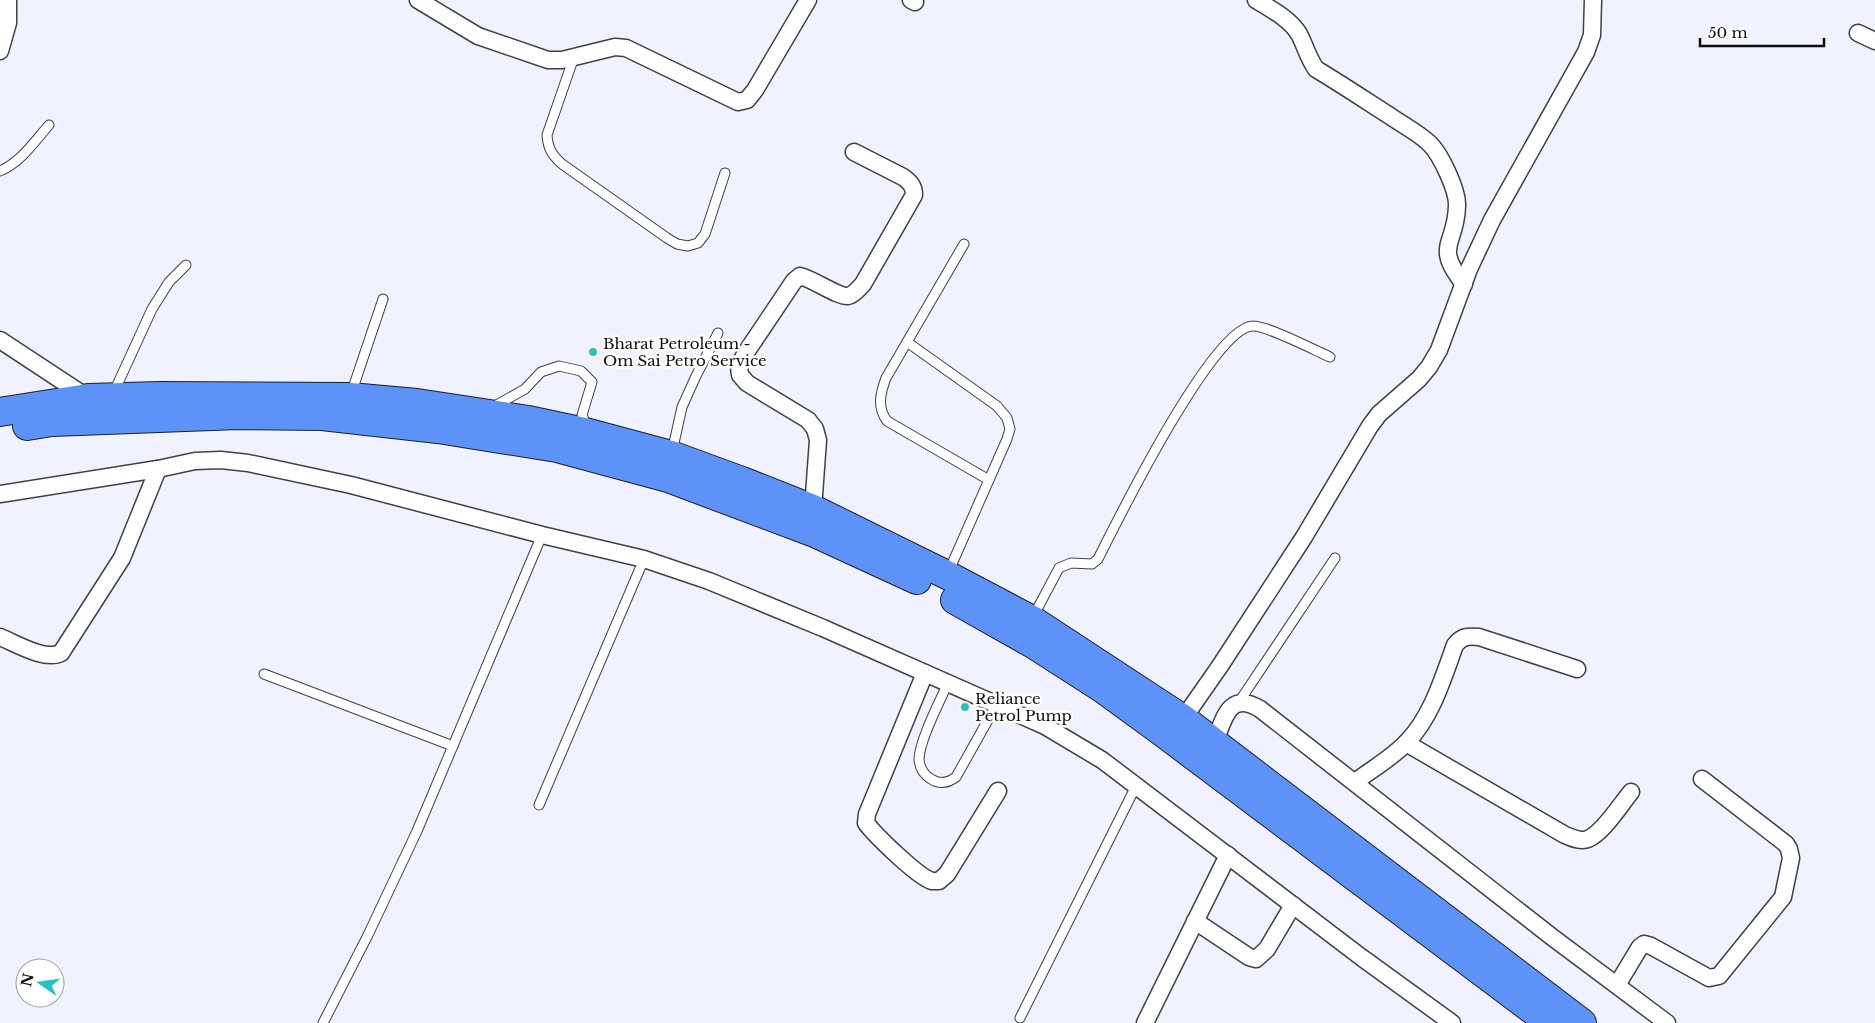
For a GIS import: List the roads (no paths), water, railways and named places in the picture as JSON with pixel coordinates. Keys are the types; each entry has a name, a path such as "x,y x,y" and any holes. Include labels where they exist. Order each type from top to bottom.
{"highway":[{"path":"0,412 99,398 160,396 350,397 417,403 528,420 589,433 671,455 813,509 947,575 1032,620 1183,719 1582,1023"},
{"path":"0,430 52,422 239,415 322,416 438,429 557,448 668,478 817,534 939,591 1033,644 1102,689 1550,1023"}],"street":[{"path":"0,51 8,23 8,0"},
{"path":"425,2 483,38 548,60 562,60 614,47 626,48 738,102 747,100 755,90 808,0"},
{"path":"1183,719 1220,666 1304,536 1370,426 1379,414 1419,380 1440,350 1464,284 1492,220 1586,52 1592,35 1593,0"},
{"path":"1260,1 1298,32 1316,69 1422,137 1435,150 1456,194 1456,218 1447,252 1448,262 1464,284"},
{"path":"1858,33 1875,41"},
{"path":"813,509 818,440 815,429 808,420 747,383 740,376 739,366 762,328 794,281 800,276 808,278 843,296 850,296 857,291 863,284 914,195 914,189 903,177 854,152"},
{"path":"0,340 99,398"},
{"path":"0,494 158,469 195,461 221,460 248,463 351,485 542,535 644,559 709,581 948,682 1045,726 1080,746 1452,1023"},
{"path":"0,637 46,656 62,653 122,558 158,469"},
{"path":"1355,782 1406,743 1425,718 1455,645 1460,639 1468,636 1479,637 1577,669"},
{"path":"925,673 867,814 866,823 879,838 923,876 932,881 940,881 947,874 998,791"},
{"path":"1214,744 1229,708 1239,702 1249,702 1667,1023"},
{"path":"1406,743 1565,835 1577,840 1588,840 1599,831 1631,792"},
{"path":"1617,986 1640,947 1644,944 1710,978 1719,976 1783,897 1791,858 1786,844 1702,779"},
{"path":"1145,1023 1228,855"},
{"path":"1195,921 1249,957 1256,959 1267,949 1293,905"}],"lane":[{"path":"574,57 547,135 548,145 552,154 562,164 666,238 677,244 688,246 698,243 705,234 725,173"},
{"path":"0,171 9,167 18,159 49,125"},
{"path":"964,244 882,389 881,413 887,421 897,428 989,480"},
{"path":"99,398 169,282 186,265"},
{"path":"350,397 383,299"},
{"path":"1032,620 1059,568 1071,563 1092,564 1098,559 1151,458 1190,390 1231,337 1243,328 1253,326 1264,328 1330,357"},
{"path":"671,455 685,400 718,333"},
{"path":"907,342 997,406 1007,418 1010,429 947,575"},
{"path":"482,413 525,389 541,372 559,366 581,370 592,382 582,415 589,433"},
{"path":"323,1023 417,831 542,535"},
{"path":"1239,702 1334,558"},
{"path":"539,805 644,559"},
{"path":"264,674 454,746"},
{"path":"948,682 920,749 919,762 924,774 932,780 941,783 950,782 956,777 997,704"},
{"path":"1020,1018 1136,786"}],"place":[{"name":"Bharat Petroleum - Om Sai Petro Service","path":"593,352"},
{"name":"Reliance Petrol Pump","path":"965,707"}]}
